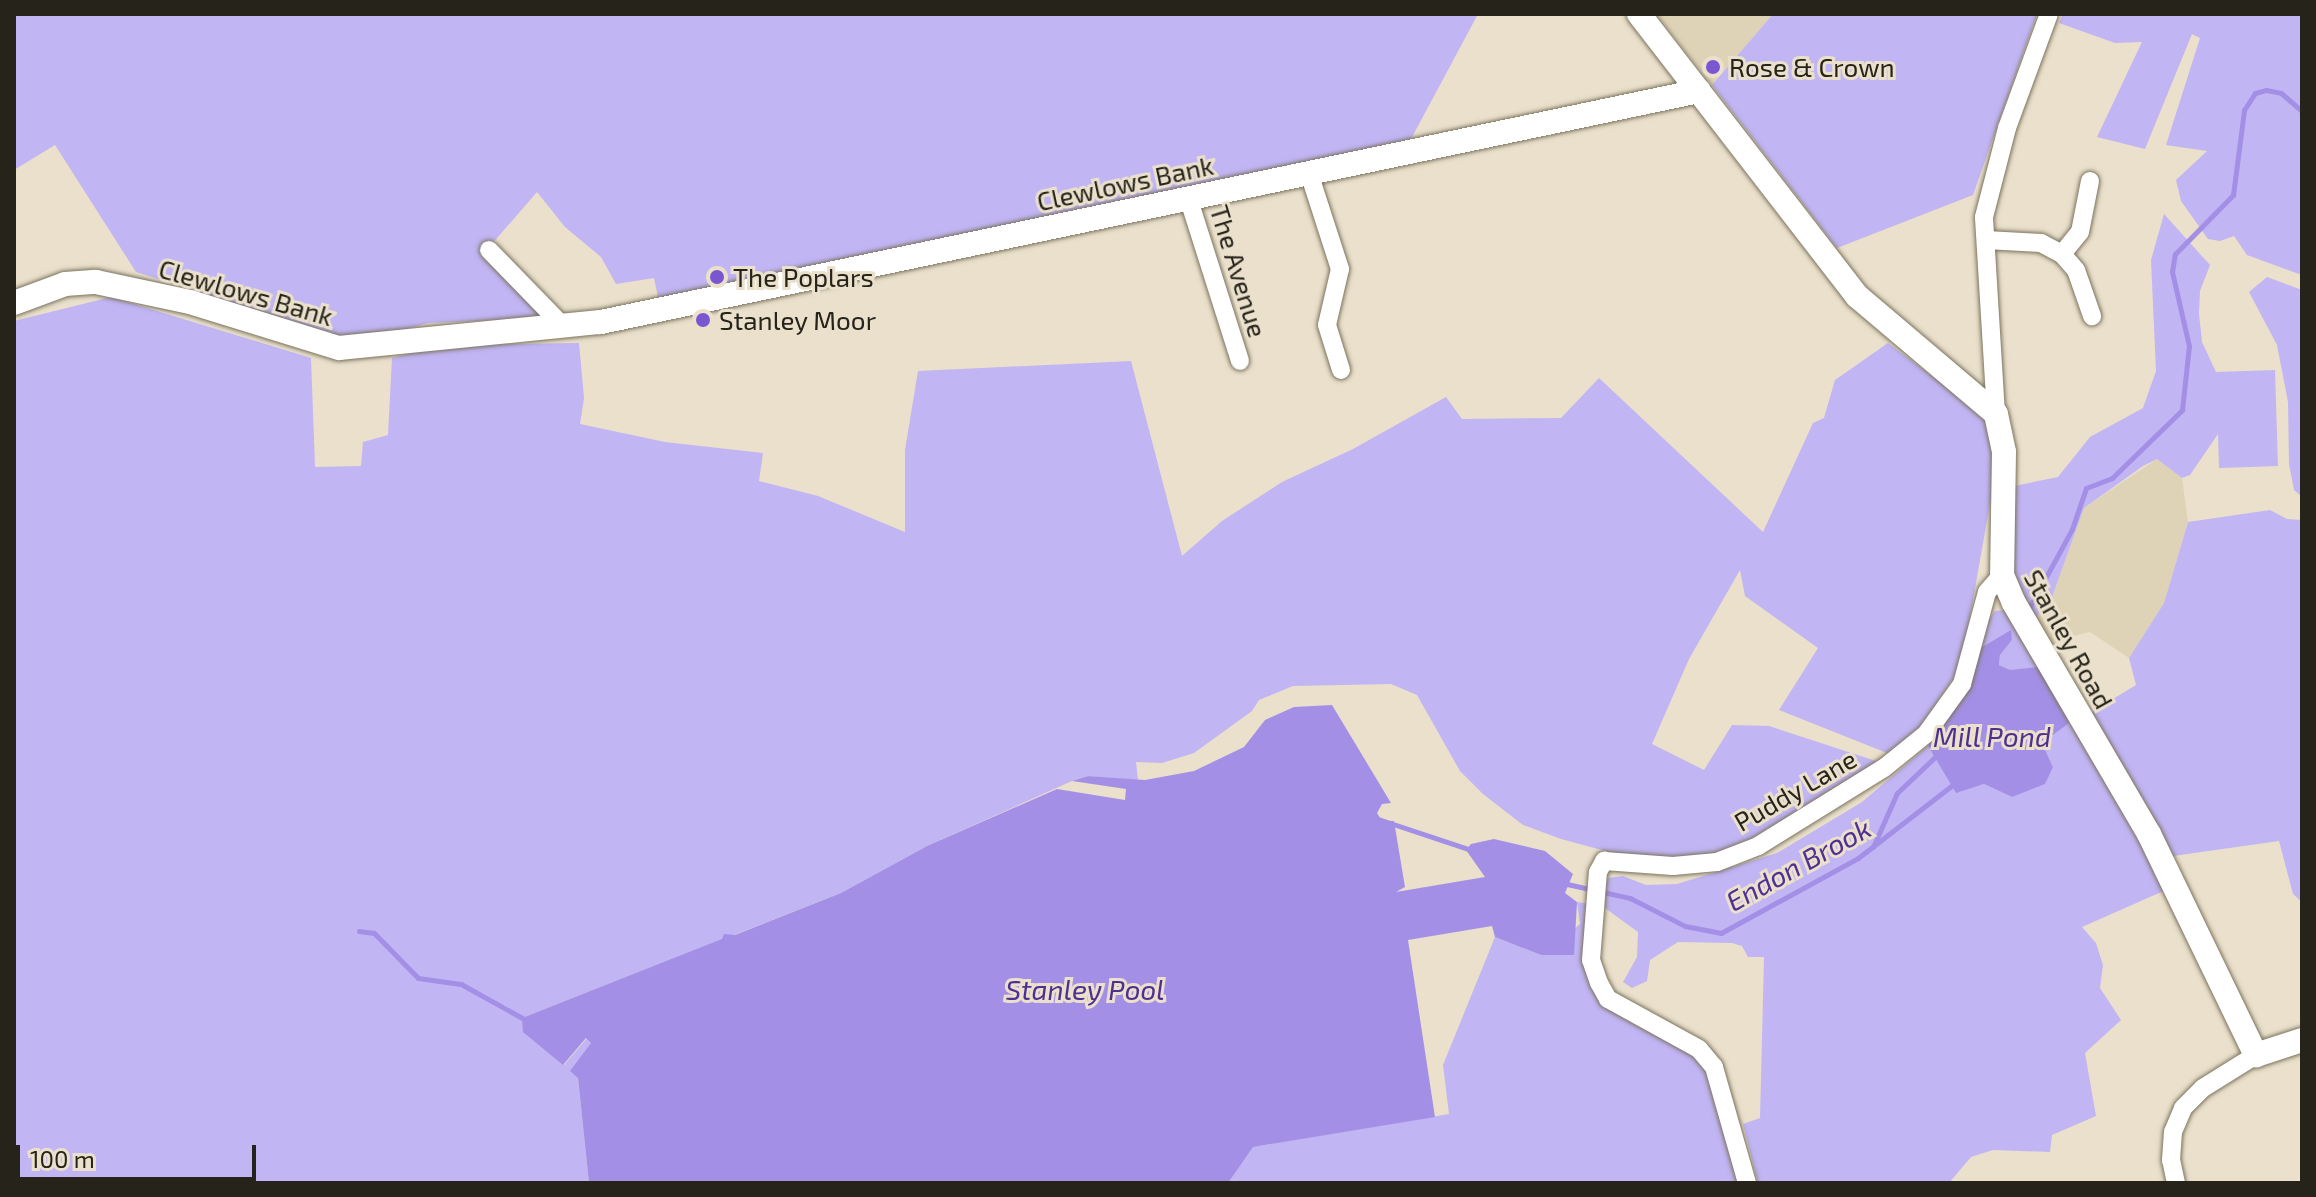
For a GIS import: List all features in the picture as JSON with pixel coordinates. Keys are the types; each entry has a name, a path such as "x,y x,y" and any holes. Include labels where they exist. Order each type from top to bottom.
{"street":[{"path":"1639,14 1857,296 1996,414"},
{"path":"1996,414 1984,217 2007,128 2049,14"},
{"name":"Clewlows Bank","path":"14,303 65,284 96,282 190,302 339,348 562,325 692,305 1188,197 1699,91"},
{"path":"1309,173 1340,269 1327,325 1341,370"},
{"path":"2062,254 2080,232 2090,181"},
{"name":"The Avenue","path":"1188,197 1240,361"},
{"path":"1986,240 2041,243 2062,254 2076,270 2092,316"},
{"path":"489,250 562,325"},
{"name":"Stanley Road","path":"1996,414 2004,452 2002,575 2014,603 2149,834 2256,1055"},
{"name":"Puddy Lane","path":"1747,1183 1714,1067 1699,1049 1608,999 1599,983 1591,960 1597,880 1604,861 1673,866 1717,862 1744,851 1884,768 1926,734 1962,684 1987,592 2002,575"},
{"path":"2176,1183 2172,1146 2183,1108 2203,1088 2256,1055 2302,1040"}],"shaded area":[{"path":"14,14 1478,14 1411,139 659,302 654,278 616,284 601,257 565,227 537,192 484,253 550,318 428,323 358,343 136,272 55,145 14,170"},
{"name":"Rose & Crown","path":"1657,14 1773,14 1712,85"},
{"path":"1773,14 2037,14 1973,195 1837,248 1712,85"},
{"path":"2063,14 2302,14 2302,275 2247,255 2234,236 2220,241 2208,239 2181,201 2176,180 2207,151 2166,145 2200,38 2192,34 2145,149 2097,137 2142,42 2115,43 2059,23"},
{"path":"2164,214 2210,265 2200,291 2199,314 2202,342 2216,372 2275,370 2278,466 2219,468 2218,434 2190,475 2182,478 2157,459 2143,466 2084,508 2052,597 2034,620 2013,571 2014,486 2058,477 2090,437 2143,408 2156,371 2151,260"},
{"path":"2267,277 2302,290 2302,497 2294,490 2289,464 2288,402 2277,345 2249,292"},
{"path":"111,297 311,358 315,467 361,466 363,442 388,435 392,358 443,345 579,343 584,398 580,424 665,442 763,453 759,481 818,496 905,532 905,450 918,371 1131,361 1182,556 1222,521 1282,482 1353,449 1446,397 1462,419 1561,418 1599,378 1763,532 1813,423 1824,418 1835,380 1888,343 1985,416 1993,443 1993,487 1961,667 1916,733 1892,755 1779,710 1818,648 1745,596 1740,570 1689,659 1652,744 1704,770 1732,725 1769,726 1882,763 1753,841 1712,855 1673,858 1624,856 1561,839 1523,825 1483,794 1460,771 1417,695 1391,684 1293,686 1259,700 1252,711 1194,753 1162,763 1136,762 1138,780 1088,776 1072,781 927,846 841,893 522,1018 564,1065 587,1038 591,1043 578,1078 589,1183 14,1183 14,321"},
{"path":"2157,459 2182,478 2188,522 2164,603 2129,658 2090,632 2058,640 2051,647 2049,635 2034,620 2052,597 2084,508"},
{"path":"2270,510 2287,519 2302,520 2302,902 2293,894 2279,841 2166,857 2090,713 2136,685 2129,658 2164,603 2188,522"},
{"path":"2005,610 2168,889 2082,927 2096,943 2103,965 2100,988 2121,1020 2085,1053 2096,1116 2052,1135 2050,1152 1993,1150 1971,1157 1949,1183 1758,1183 1743,1124 1760,1118 1764,957 1748,957 1742,946 1732,943 1678,942 1650,960 1647,981 1632,988 1623,982 1637,957 1638,932 1605,908 1603,888 1608,878 1623,876 1646,885 1677,884 1777,853 1862,802 1928,746 1956,792 1984,784 2012,797 2053,767 2009,670 1999,665 2000,655 2012,640 2010,631 1977,650 1987,622 1995,611"},
{"path":"1577,902 1591,904 1592,983 1697,1055 1712,1074 1743,1183 1228,1183 1252,1147 1449,1114 1443,1065 1495,937 1541,955 1580,924"}],"water":[{"name":"Mill Pond","path":"2011,630 2012,640 2000,655 1999,665 2010,670 2038,667 2069,723 2042,743 2053,767 2045,784 2012,797 1984,784 1956,793 1928,746 1977,650"},
{"name":"Stanley Pool","path":"1332,705 1391,803 1382,804 1377,813 1382,821 1394,821 1405,887 1396,892 1485,877 1466,850 1471,844 1494,839 1545,851 1573,874 1565,893 1577,902 1574,955 1541,955 1495,937 1492,926 1408,940 1435,1117 1253,1147 1228,1183 589,1183 578,1078 570,1071 591,1043 586,1038 563,1065 523,1032 522,1018 722,939 724,934 735,935 841,893 927,846 1057,789 1125,800 1126,789 1072,781 1088,776 1145,780 1194,771 1244,747 1265,720 1294,707"}],"waterway":[{"name":"Endon Brook","path":"2027,612 2072,529 2086,488 2112,478 2182,410 2189,346 2172,272 2175,254 2233,195 2244,110 2255,93 2266,90 2281,93 2302,111"},
{"path":"1873,847 1897,793 1937,755"},
{"name":"Endon Brook","path":"1567,884 1630,898 1685,926 1721,933 1858,858 1955,783"},
{"name":"Endon Brook","path":"1375,818 1471,850"},
{"path":"359,931 374,933 418,978 461,984 522,1018"}],"place":[{"name":"Rose & Crown","path":"1713,67"},
{"name":"The Poplars","path":"717,277"},
{"name":"Stanley Moor","path":"703,320"}]}
